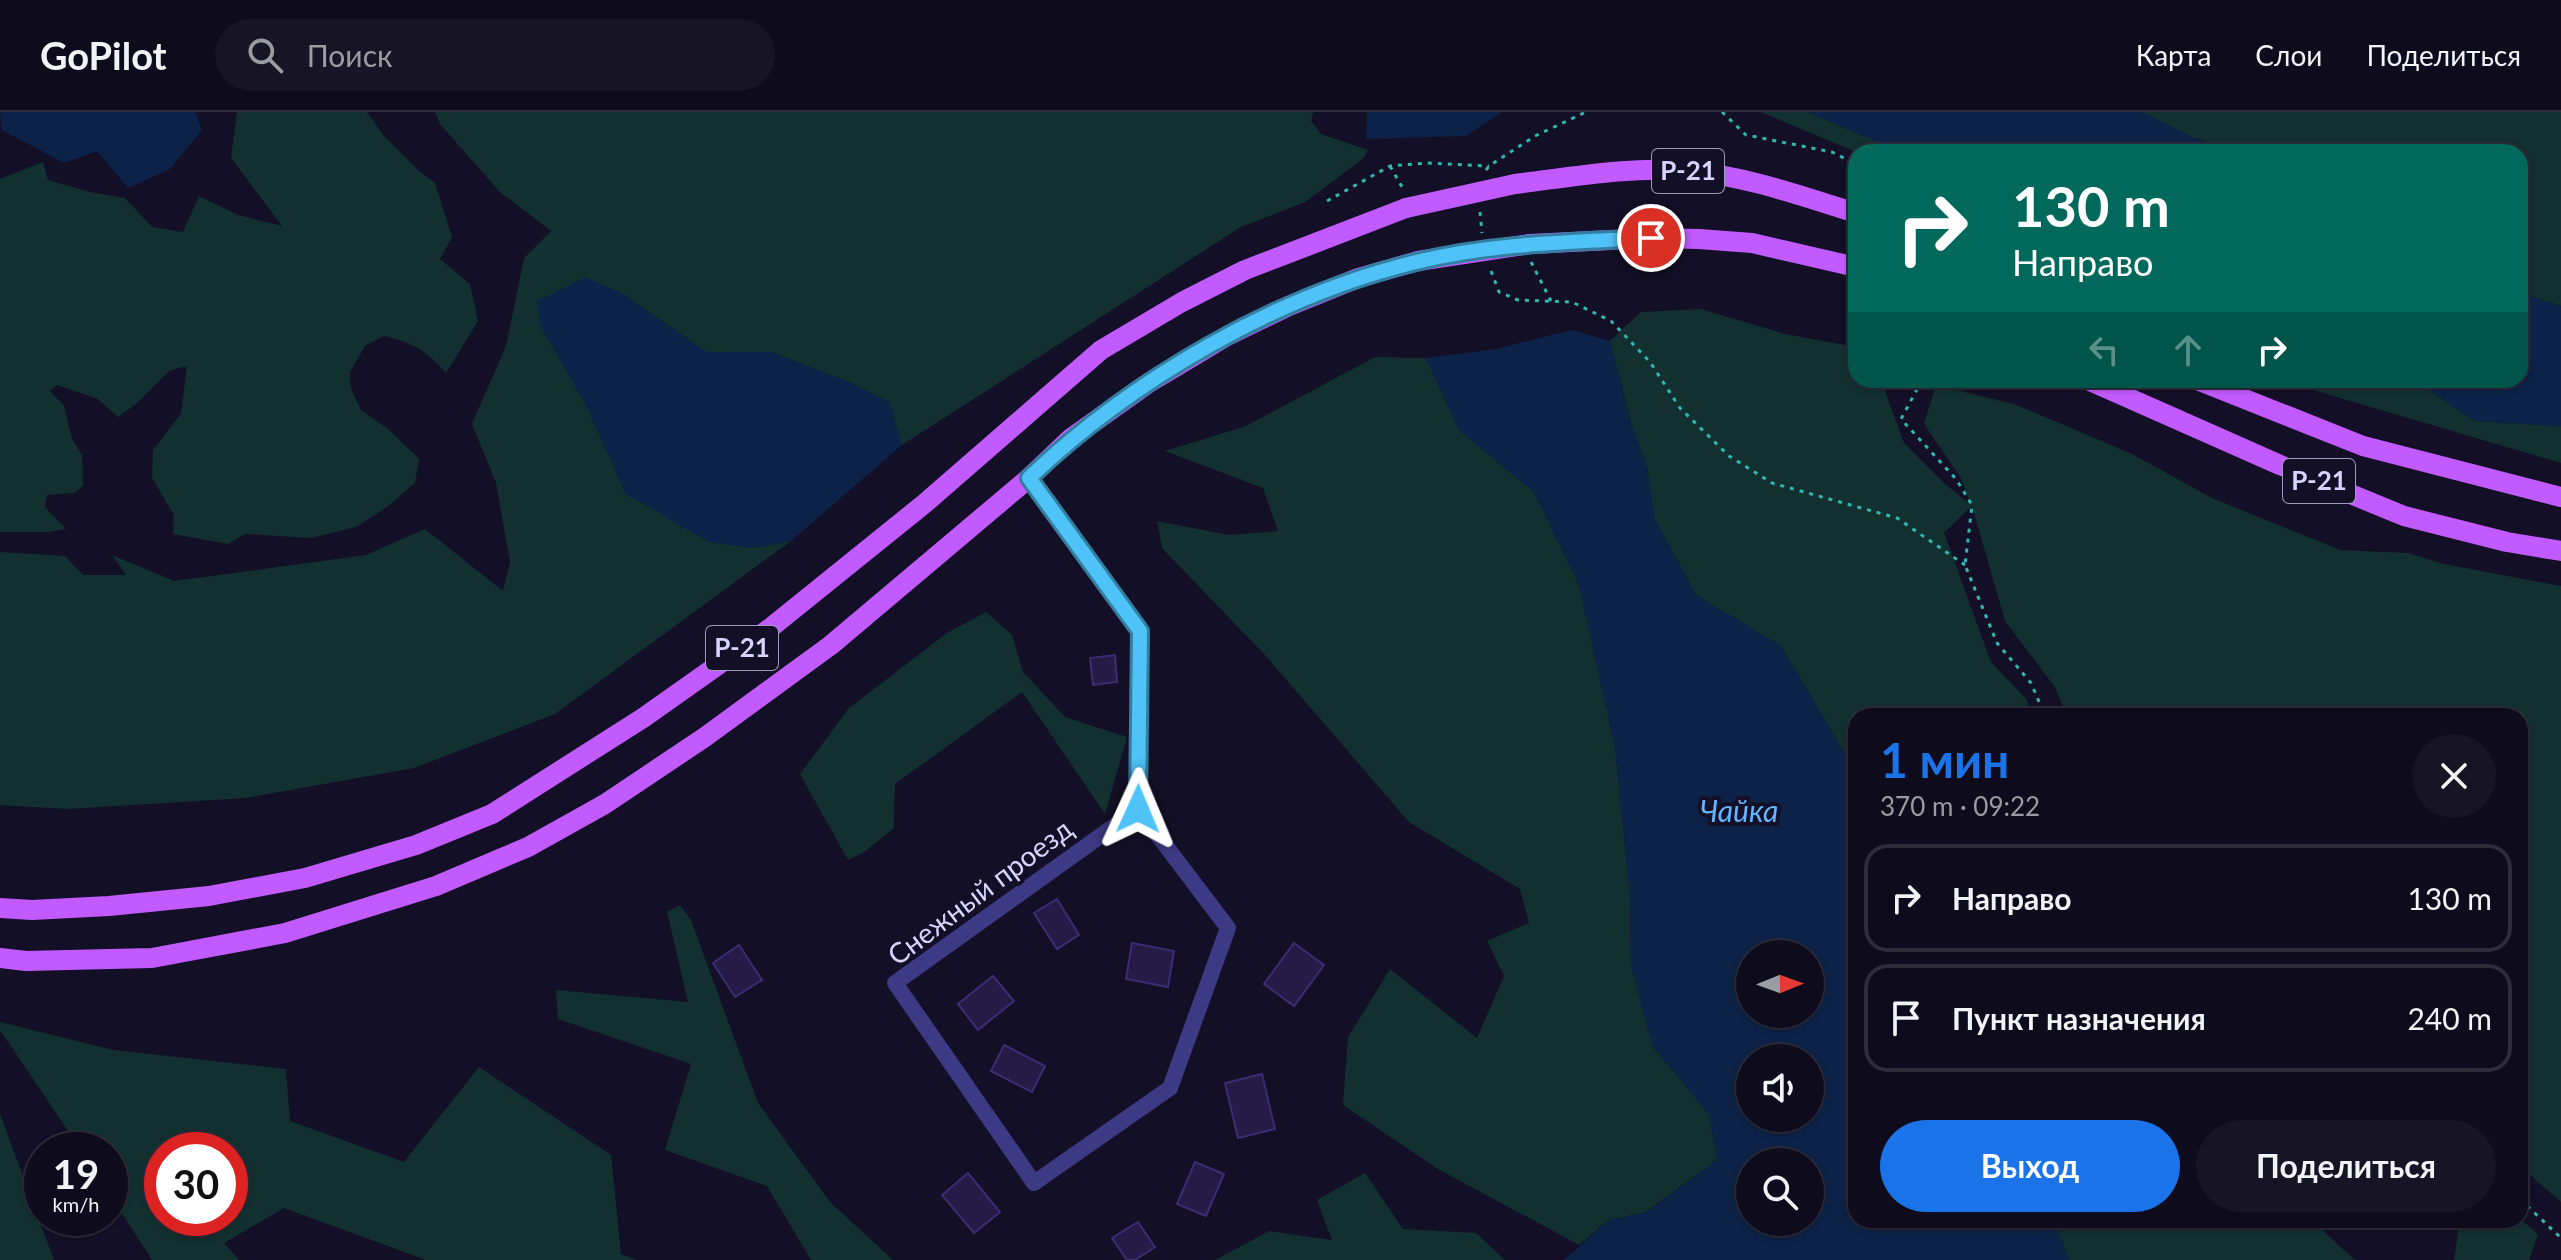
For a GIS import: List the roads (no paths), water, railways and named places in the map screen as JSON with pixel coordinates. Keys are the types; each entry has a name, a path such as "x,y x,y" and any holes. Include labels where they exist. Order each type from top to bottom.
{"main road":[{"name":"Р-21","path":"0,908 32,910 109,906 209,896 305,878 416,845 492,814 643,718 769,629 924,504 1101,350 1182,302 1245,270 1410,208 1515,184 1617,171 1686,171 1752,181 1848,211"},
{"name":"Р-21","path":"0,958 26,961 152,958 285,933 436,886 528,847 605,804 705,737 831,645 1029,478 1070,439 1134,393 1227,336 1358,278 1418,261 1526,244 1651,238 1752,243 1848,265"},
{"name":"Р-21","path":"2106,388 2404,516 2507,542 2561,551"},
{"name":"Р-21","path":"2217,388 2363,446 2561,497"}],"street":[{"path":"1029,478 1140,631 1138,809"},
{"name":"Снежный проезд","path":"1138,809 1228,928 1170,1088 1034,1183 895,983 1138,809"}],"water":[{"path":"0,112 195,112 202,130 170,169 128,188 97,151 64,163 2,130"},
{"path":"1367,112 1502,112 1466,136 1366,139"},
{"path":"1807,112 2142,112 2211,144 1883,144"},
{"path":"585,277 623,294 706,352 771,352 851,383 889,402 902,445 791,541 751,548 709,542 626,494 589,411 540,325 537,301"},
{"path":"2528,296 2561,306 2561,426 2474,421 2427,388 2528,388"},
{"name":"Чайка","path":"1572,330 1610,341 1629,417 1647,468 1654,518 1696,595 1781,646 1848,759 1848,1228 2057,1228 2069,1260 1564,1260 1608,1221 1647,1212 1717,1160 1709,1114 1653,1047 1631,965 1630,895 1615,747 1579,584 1534,492 1459,430 1426,358 1496,349"}]}
